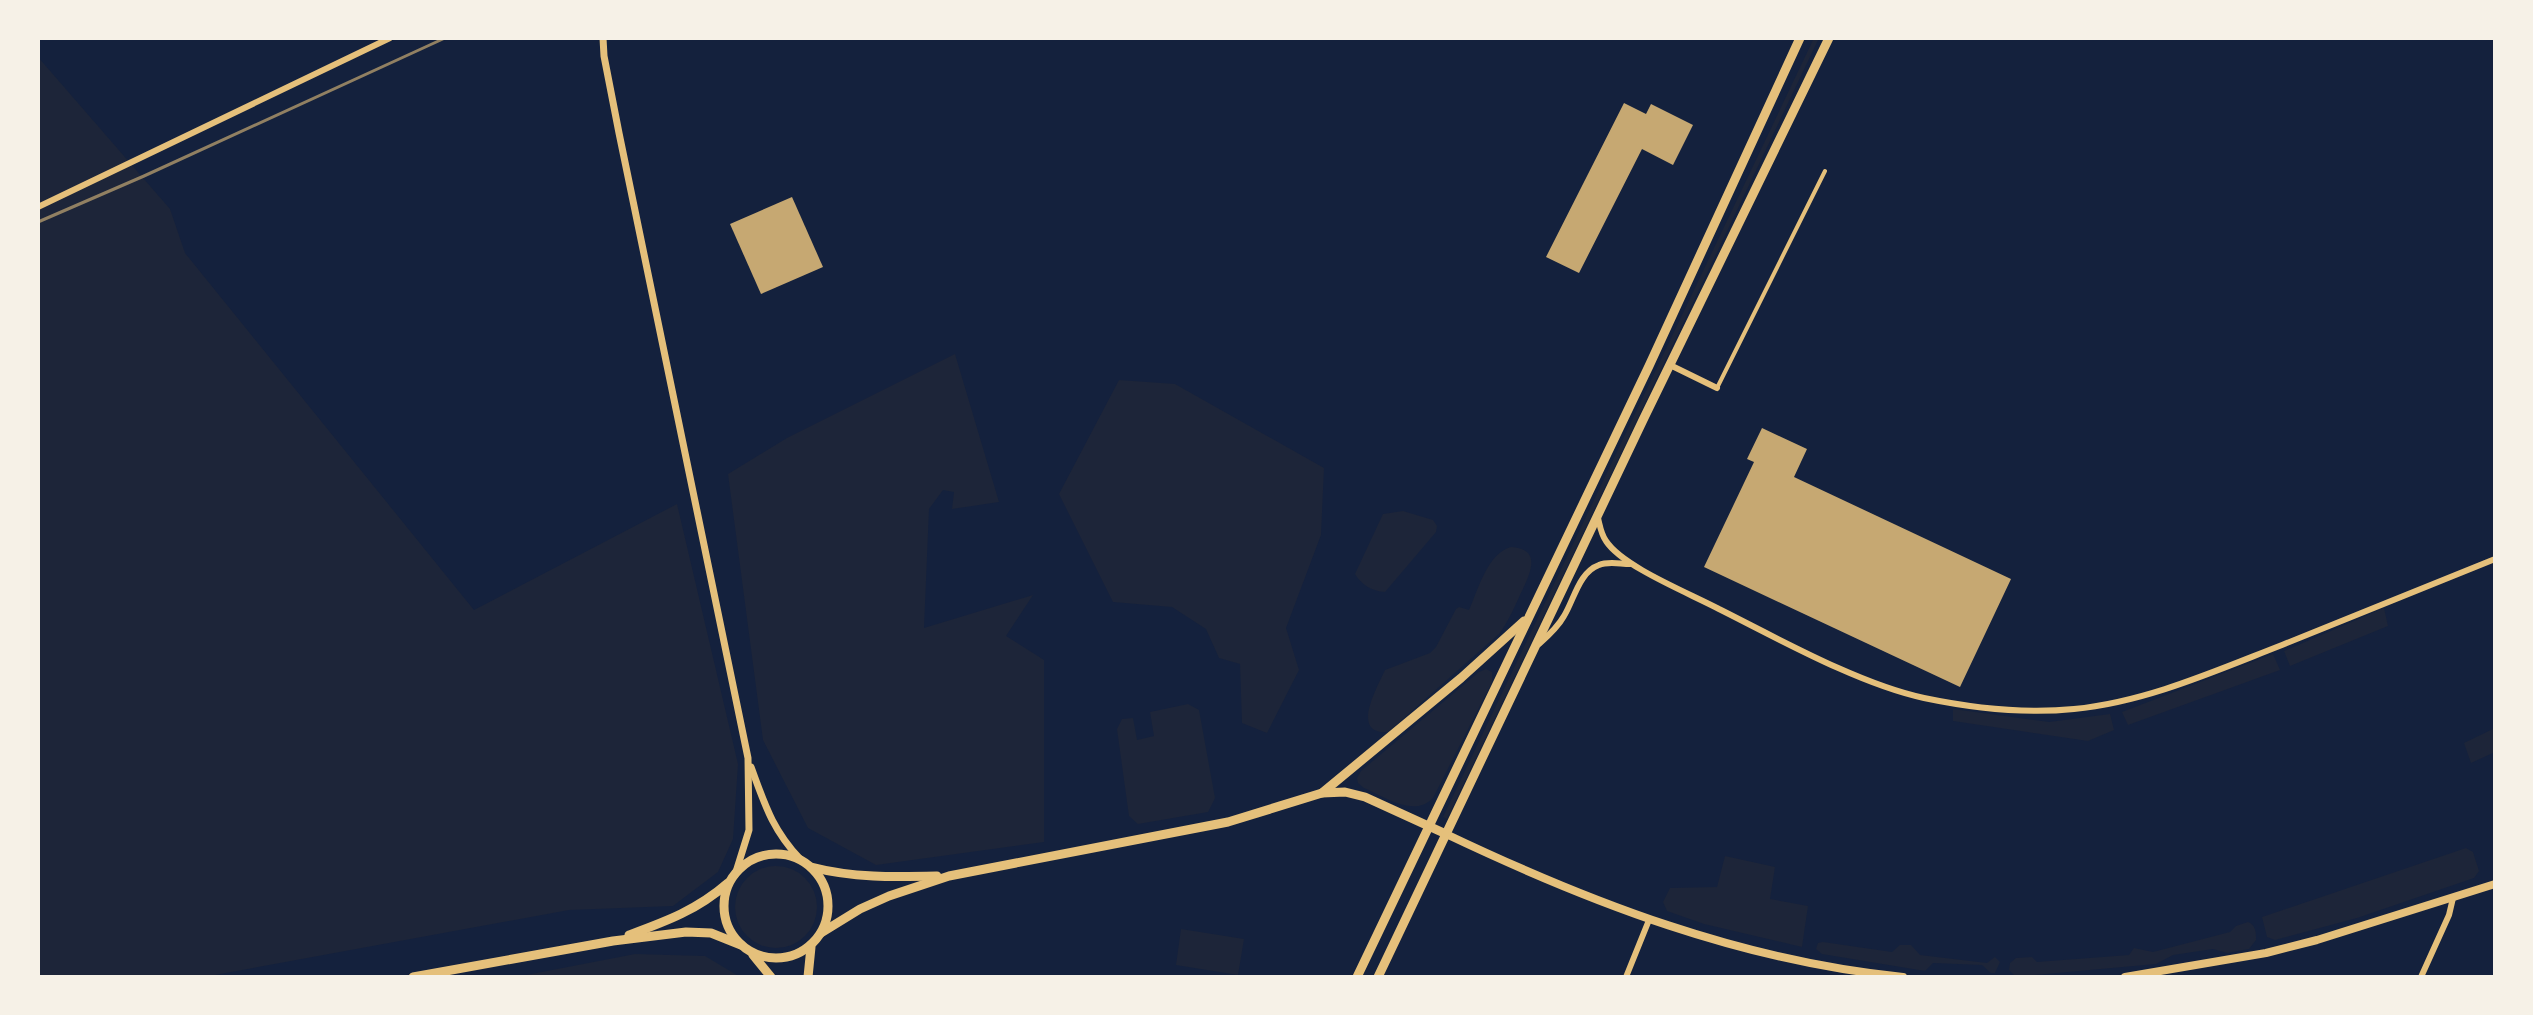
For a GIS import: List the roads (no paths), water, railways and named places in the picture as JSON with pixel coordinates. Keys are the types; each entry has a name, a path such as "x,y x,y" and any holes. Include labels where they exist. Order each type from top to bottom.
{"main road":[{"path":"1357,977 1649,366 1800,38"},
{"path":"1378,977 1829,38"},
{"path":"1322,793 1461,678 1529,616"},
{"path":"821,933 860,909 889,896 949,876 1228,822 1322,793 1354,794 1518,868 1649,920 1761,952 1903,977"},
{"path":"413,977 613,941 686,932 711,933 766,958 797,956 811,947 821,933 829,906 827,892 822,880 800,859 774,853 759,856 745,864 712,897 681,916 613,941"},
{"path":"811,867 840,875 949,876"},
{"path":"733,878 725,894 725,920 741,945"},
{"path":"2125,977 2266,953 2495,884"},
{"path":"808,977 811,947"},
{"path":"751,952 771,977"}],"street":[{"path":"38,207 390,38"},
{"path":"603,38 613,102 748,758 769,818 784,842 800,859"},
{"path":"1670,364 1717,388 1825,171"},
{"path":"1598,515 1605,540 1632,564 1822,659 1895,690 1946,702 2048,712 2103,705 2210,673 2495,559"},
{"path":"1536,646 1564,618 1588,572 1597,565 1632,564"},
{"path":"733,878 749,830 748,758"},
{"path":"2421,977 2449,915 2453,898"},
{"path":"1626,977 1649,920"}],"railway":[{"path":"38,222 445,38"}]}
